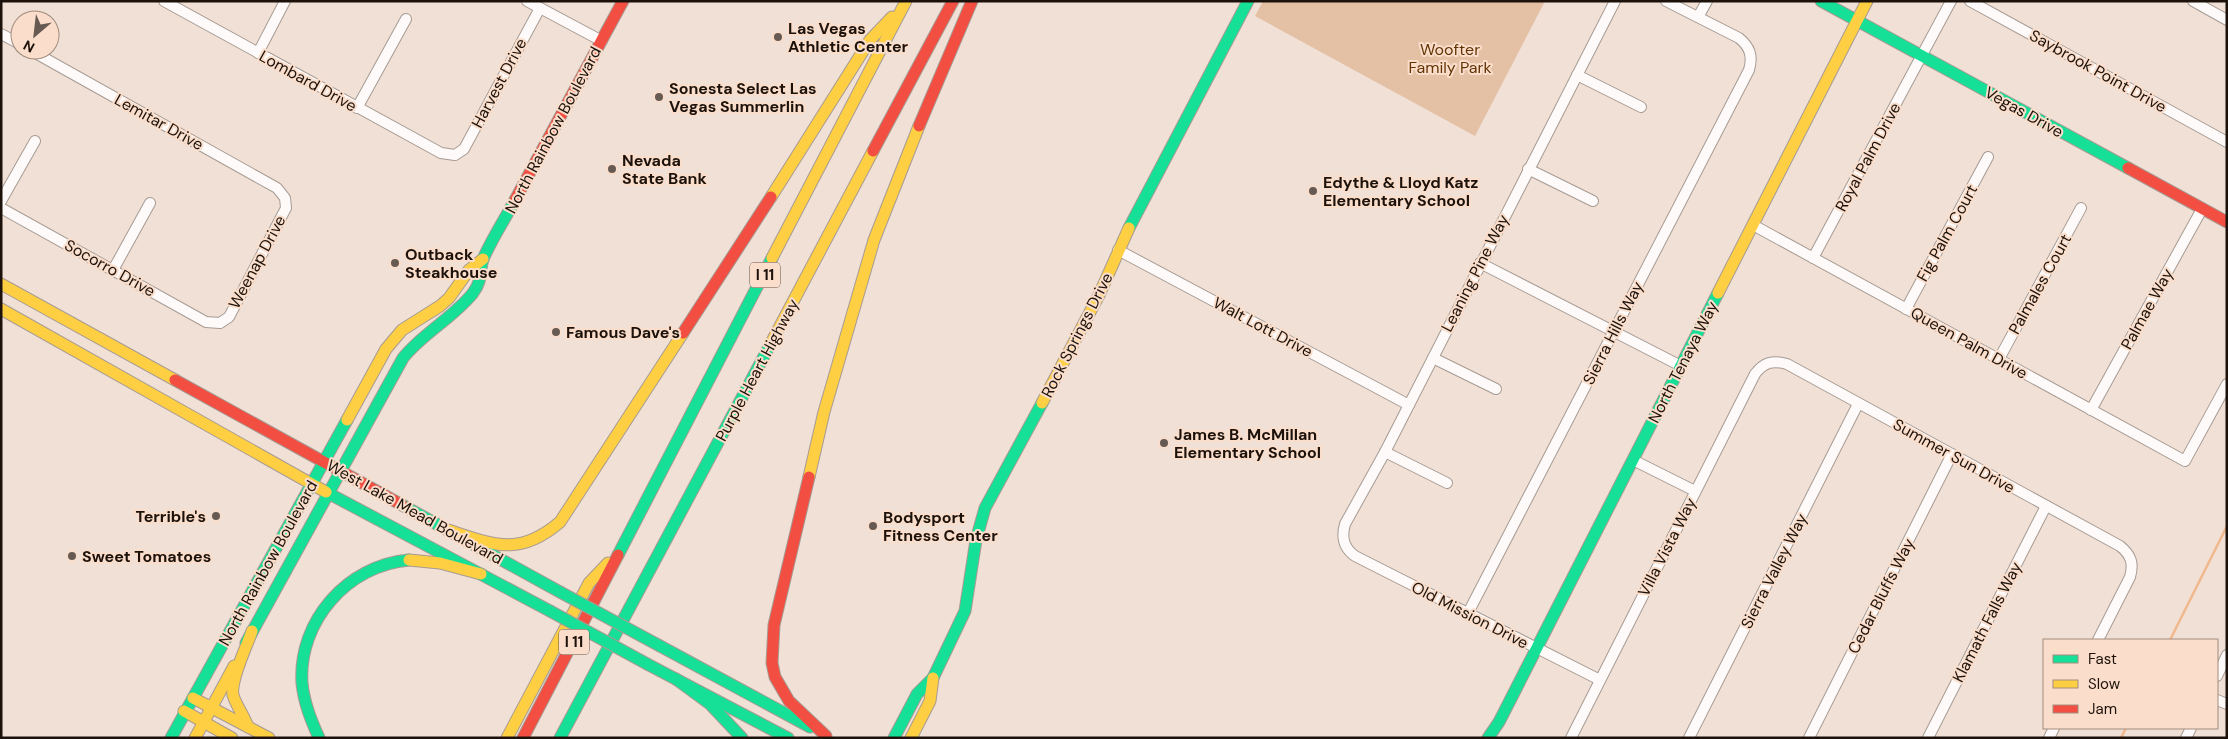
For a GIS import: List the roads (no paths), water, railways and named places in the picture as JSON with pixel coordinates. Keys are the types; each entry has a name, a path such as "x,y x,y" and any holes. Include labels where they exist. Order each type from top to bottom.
{"main road":[{"name":"North Rainbow Boulevard","path":"195,738 393,375 409,350 421,337 464,304 481,278 483,259 623,1"},
{"name":"Purple Heart Highway","path":"560,738 953,1"},
{"path":"828,737 792,705 776,683 772,663 774,625 824,412 874,240 904,162 972,1"},
{"name":"Rock Springs Drive","path":"911,738 930,701 933,678 965,612 976,540 982,515 1099,295 1118,250 1248,1"},
{"name":"Vegas Drive","path":"1821,1 2227,222"},
{"name":"North Tenaya Way","path":"1488,738 1499,722 1537,649 1867,1"},
{"path":"448,530 496,545 520,545 541,538 560,522 766,205 870,40 906,3"},
{"name":"I 11","path":"523,738 906,3"},
{"name":"North Rainbow Boulevard","path":"171,738 184,711 393,340 411,323 430,313 449,298 468,270 483,259"},
{"name":"West Lake Mead Boulevard","path":"4,289 42,307 324,463 828,737"},
{"path":"42,307 51,321 110,354 162,382 216,402"},
{"name":"West Lake Mead Boulevard","path":"1,309 231,437 329,494 788,738"},
{"path":"104,366 110,354"},
{"path":"507,738 589,583 624,546"},
{"path":"318,738 305,705 301,682 302,659 312,626 337,592 355,578 376,568 408,560 437,562 481,574"},
{"path":"248,727 244,713 233,696 233,685 252,631"},
{"name":"Rock Springs Drive","path":"894,738 917,694 933,678"},
{"path":"676,679 710,704 742,738"},
{"path":"193,698 269,738"},
{"path":"184,711 232,738"},
{"path":"568,738 571,718"},
{"name":"North Tenaya Way","path":"1495,738 1499,722"}],"street":[{"name":"Lombard Drive","path":"164,1 441,153 454,155"},
{"path":"258,53 286,1"},
{"path":"528,1 602,40"},
{"name":"Leaning Pine Way","path":"1345,545 1342,533 1345,524 1385,452 1615,1"},
{"path":"1666,1 1698,17 1707,1"},
{"name":"Royal Palm Drive","path":"1814,258 1951,1"},
{"name":"Saybrook Point Drive","path":"1970,1 2227,142"},
{"path":"2193,1 2227,20"},
{"name":"Harvest Drive","path":"454,155 464,149 540,8"},
{"name":"Sierra Hills Way","path":"1468,613 1748,70 1751,61 1750,52 1746,44 1739,38 1698,17"},
{"path":"357,108 406,19"},
{"name":"Lemitar Drive","path":"48,60 277,188 284,198"},
{"path":"1577,74 1641,107"},
{"path":"1,201 35,140"},
{"name":"Fig Palm Court","path":"1906,309 1988,157"},
{"path":"1528,169 1593,201"},
{"name":"Weenap Drive","path":"220,323 228,317 286,208 284,198"},
{"path":"113,270 150,203"},
{"name":"Socorro Drive","path":"1,208 206,322 220,323"},
{"name":"Palmales Court","path":"1999,360 2081,208"},
{"name":"Palmae Way","path":"2091,410 2202,209"},
{"name":"Queen Palm Drive","path":"1753,225 2185,461 2227,384"},
{"name":"Walt Lott Drive","path":"1118,250 1409,405"},
{"path":"1480,263 1681,366"},
{"path":"1433,358 1496,389"},
{"name":"Summer Sun Drive","path":"1770,362 1778,361 1787,364 2127,551 2132,560 2133,568 2099,639"},
{"name":"Villa Vista Way","path":"1571,738 1755,374 1761,366 1770,362"},
{"name":"Sierra Valley Way","path":"1689,738 1858,404"},
{"path":"1385,452 1447,483"},
{"name":"Cedar Bluffs Way","path":"1809,738 1952,454"},
{"path":"1633,460 1695,491"},
{"name":"Klamath Falls Way","path":"1928,738 2046,506"},
{"name":"Old Mission Drive","path":"1345,545 1355,556 1600,680"},
{"path":"2218,674 2227,656"}],"waterway":[{"path":"2170,639 2227,526"},
{"path":"2121,738 2126,729"}],"place":[{"name":"Las Vegas Athletic Center","path":"778,37"},
{"name":"Sonesta Select Las Vegas Summerlin","path":"659,97"},
{"name":"Nevada State Bank","path":"612,169"},
{"name":"Edythe & Lloyd Katz Elementary School","path":"1313,191"},
{"name":"Outback Steakhouse","path":"395,263"},
{"name":"Famous Dave's","path":"556,332"},
{"name":"James B. McMillan Elementary School","path":"1164,443"},
{"name":"Terrible's","path":"216,516"},
{"name":"Bodysport Fitness Center","path":"873,526"},
{"name":"Sweet Tomatoes","path":"72,556"}],"park label":[{"name":"Woofter Family Park","path":"1450,58"}]}
